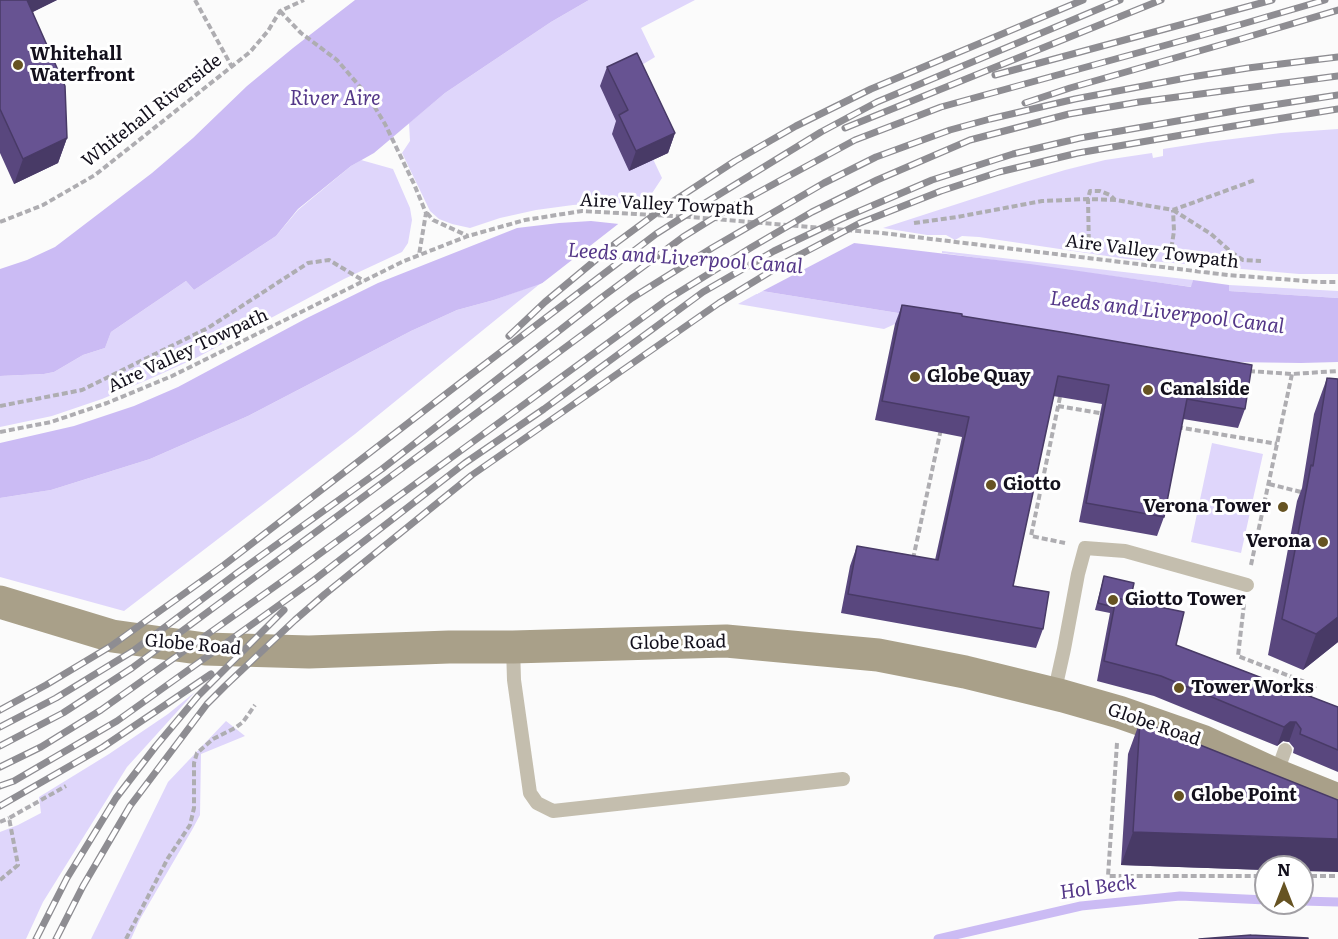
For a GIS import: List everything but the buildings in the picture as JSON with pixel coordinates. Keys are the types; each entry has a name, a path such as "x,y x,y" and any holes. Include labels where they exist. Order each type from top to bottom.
{"street":[{"name":"Globe Road","path":"0,602 112,636 205,649 309,652 449,646 726,641 878,655 965,672 1054,694 1119,712 1202,741 1281,763 1338,800"}],"lane":[{"path":"1054,694 1085,548 1125,551 1247,585"},
{"path":"513,646 514,680 530,793 537,803 553,811 843,779"}],"path":[{"path":"195,0 232,67"},
{"path":"304,0 280,11 301,33 338,60 368,96 385,124 426,213 433,220 468,236"},
{"name":"Whitehall Riverside","path":"0,222 43,205 95,175 250,52 268,31 280,11"},
{"path":"1173,210 1255,180"},
{"path":"1089,249 1088,199 1090,191 1110,195 1116,200"},
{"path":"914,223 1042,201 1116,200 1173,210 1211,234 1243,260 1261,261"},
{"path":"1170,257 1174,231 1173,210"},
{"name":"Aire Valley Towpath","path":"0,432 51,422 107,404 172,376 419,255 468,236 525,220 582,212 690,217 882,233 1228,275 1338,282"},
{"path":"419,255 426,213"},
{"path":"0,406 82,390 208,328 308,263 329,260 364,281"},
{"path":"1239,370 1292,374 1338,372"},
{"path":"1292,374 1247,585 1238,656 1316,687 1305,705"},
{"path":"1060,397 1031,536 1085,548"},
{"path":"1058,406 1116,416"},
{"path":"911,569 944,418"},
{"path":"1173,426 1277,444"},
{"path":"1269,484 1301,492 1302,500"},
{"path":"126,939 168,858 190,825 194,808 194,764 197,753 213,739 243,722 255,705"},
{"path":"1119,712 1108,876 1254,876"},
{"path":"0,822 66,786"},
{"path":"0,880 18,865 9,818"},
{"path":"1314,876 1338,876"}],"shaded area":[{"path":"589,0 695,0 641,28 655,57 630,72 620,130 629,170 653,159 662,178 645,204 603,203 536,210 470,228 439,219 430,211 402,153 410,141 409,123 445,93 551,22"},
{"path":"1338,129 1338,274 1299,274 1127,259 979,237 962,236 955,240 946,235 927,235 883,228 1025,182 1105,160 1152,153 1153,158 1163,156 1163,149 1281,133"},
{"path":"361,160 393,169 410,208 412,220 408,243 402,252 344,279 196,358 152,378 102,399 52,416 0,427 0,376 54,372 83,355 105,348 111,332 186,281 194,290 276,236 298,210"},
{"path":"942,251 1193,280 1192,287 942,253"},
{"path":"541,283 355,434 124,611 0,577 0,498 51,490 150,459 248,416 411,331 457,310 494,300"},
{"path":"1229,285 1338,291 1338,298 1229,291"},
{"path":"762,291 929,318 895,324 884,329 738,304"},
{"path":"1212,443 1263,454 1241,553 1191,542"},
{"path":"195,692 127,767 43,902 26,939 0,939 0,832 41,813 39,797 109,754 168,714"},
{"path":"226,721 245,736 201,754 200,815 140,919 131,939 91,939 168,782"}],"water":[{"name":"River Aire","path":"355,0 589,0 551,22 445,93 374,153 351,166 298,209 276,236 194,290 186,281 111,332 105,348 83,355 54,372 0,376 0,269 55,247 152,173 193,138 247,86"},
{"name":"Leeds and Liverpool Canal","path":"591,221 854,243 1030,264 1191,287 1193,280 1229,285 1229,291 1338,298 1338,362 1232,362 1151,347 929,318 762,291 556,276 543,283 494,300 457,310 411,331 248,416 150,459 51,490 0,498 0,443 74,426 134,406 178,387 378,283 517,228"}],"pier":[{"path":"622,221 860,240 757,294 556,279 536,288"}],"waterway":[{"name":"Hol Beck","path":"938,939 1081,906 1180,896 1254,899"},
{"name":"Hol Beck","path":"1314,901 1338,902"}],"railway":[{"path":"509,336 545,302 616,243 666,206 735,161 796,126 871,89 1083,0"},
{"path":"0,710 111,646 224,565 656,234 697,208 821,132 877,102 1120,0"},
{"path":"845,128 1161,0"},
{"path":"995,75 1272,0"},
{"path":"0,727 56,698 133,651 382,469 683,237 728,209 855,140 941,107 1325,0"},
{"path":"1025,103 1338,10"},
{"path":"0,746 63,713 132,668 632,298 824,183 876,157 950,130 990,119 1075,99 1191,77 1338,57"},
{"path":"0,767 41,747 101,710 284,580 668,299 812,212 877,180 970,140 1069,114 1139,102 1338,76"},
{"path":"0,786 14,781 117,721 314,580 465,463 544,409 703,292 774,251 932,180 1013,154 1080,138 1338,95"},
{"path":"56,939 83,886 130,806 207,704 225,686 325,594 472,475 719,303 786,262 860,223 941,191 999,172 1078,153 1338,109"},
{"path":"36,939 67,878 116,798 198,696 284,610"},
{"path":"0,806 103,747 211,674"}],"place":[{"name":"Whitehall Waterfront","path":"18,65"},
{"name":"Globe Quay","path":"915,377"},
{"name":"Canalside","path":"1148,390"},
{"name":"Giotto","path":"991,485"},
{"name":"Verona Tower","path":"1283,507"},
{"name":"Verona","path":"1323,542"},
{"name":"Giotto Tower","path":"1113,600"},
{"name":"Tower Works","path":"1179,688"},
{"name":"Globe Point","path":"1179,796"}]}
